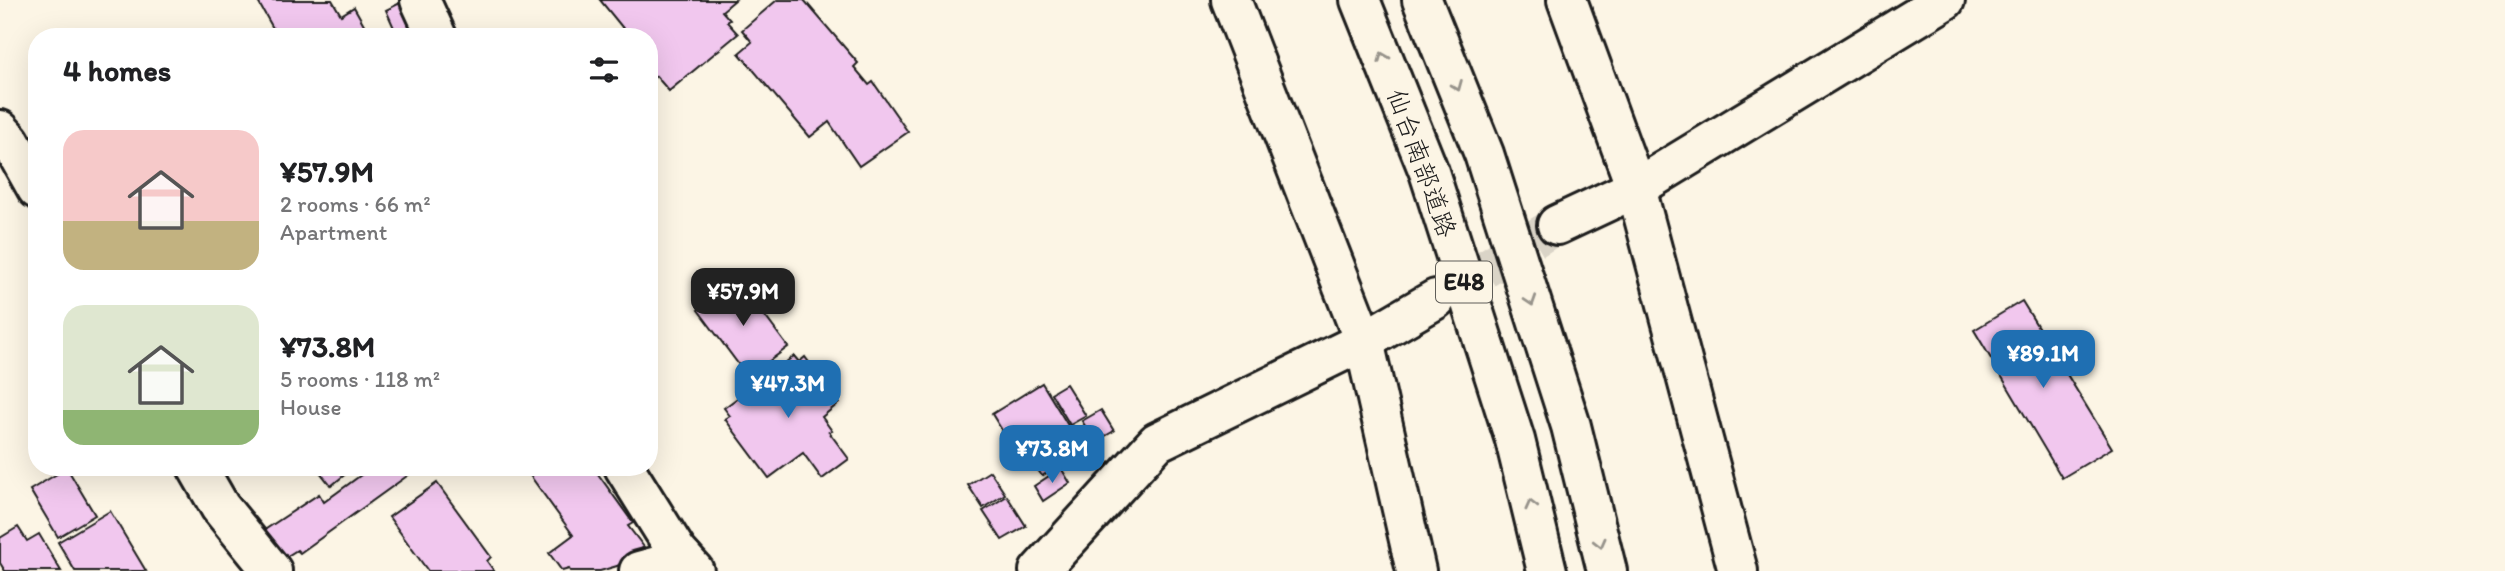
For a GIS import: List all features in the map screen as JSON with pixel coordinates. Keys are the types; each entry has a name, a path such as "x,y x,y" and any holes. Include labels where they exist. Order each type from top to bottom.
{"main road":[{"path":"420,0 433,28"},
{"path":"1231,0 1364,341 1416,571"},
{"name":"仙台南部道路","path":"1360,0 1429,172 1515,440 1548,571"},
{"name":"E48","path":"1422,0 1484,154 1571,426 1607,571"},
{"path":"1567,0 1636,188 1738,571"},
{"path":"1557,225 1636,188 1945,0"},
{"path":"0,130 28,174"},
{"path":"1040,571 1157,442 1364,341 1436,299"},
{"path":"202,476 220,508 272,571"},
{"path":"630,476 689,565 639,571"}],"building":[{"path":"257,0 332,0 341,15 354,7 366,28 273,28"},
{"path":"600,0 735,0 722,11 730,20 727,22 738,34 669,91 658,78 658,28 623,28"},
{"path":"777,0 804,0 858,63 854,67 869,85 873,82 908,132 859,166 829,122 810,137 739,53 752,42 742,30"},
{"path":"400,3 411,28 394,28 386,10"},
{"path":"738,280 788,347 748,377 698,310"},
{"path":"2022,301 2112,448 2062,478 1974,330"},
{"path":"794,356 799,362 805,357 839,403 822,417 832,431 829,432 849,459 822,479 803,453 769,478 725,419 730,416 724,408"},
{"path":"1042,383 1083,450 1042,476 1032,461 1024,466 992,414"},
{"path":"1066,384 1086,416 1070,425 1051,393"},
{"path":"1101,410 1114,431 1095,442 1082,421"},
{"path":"1061,468 1070,483 1043,501 1034,486"},
{"path":"990,471 1005,494 983,508 968,485"},
{"path":"54,476 72,476 95,515 58,537 30,490"},
{"path":"323,476 343,476 331,486"},
{"path":"360,476 407,476 300,553 297,550 281,560 263,531 319,494 324,502"},
{"path":"530,476 599,476 633,523 628,526 644,547 617,566 600,571 562,571 549,553 573,535"},
{"path":"437,483 491,557 487,561 494,571 428,571 389,517"},
{"path":"1007,496 1026,526 1002,540 983,511"},
{"path":"110,511 146,571 75,571 58,542"},
{"path":"18,527 27,541 39,534 61,571 5,571 0,563 0,538"}],"tunnel":[{"path":"1436,299 1557,225"}]}
